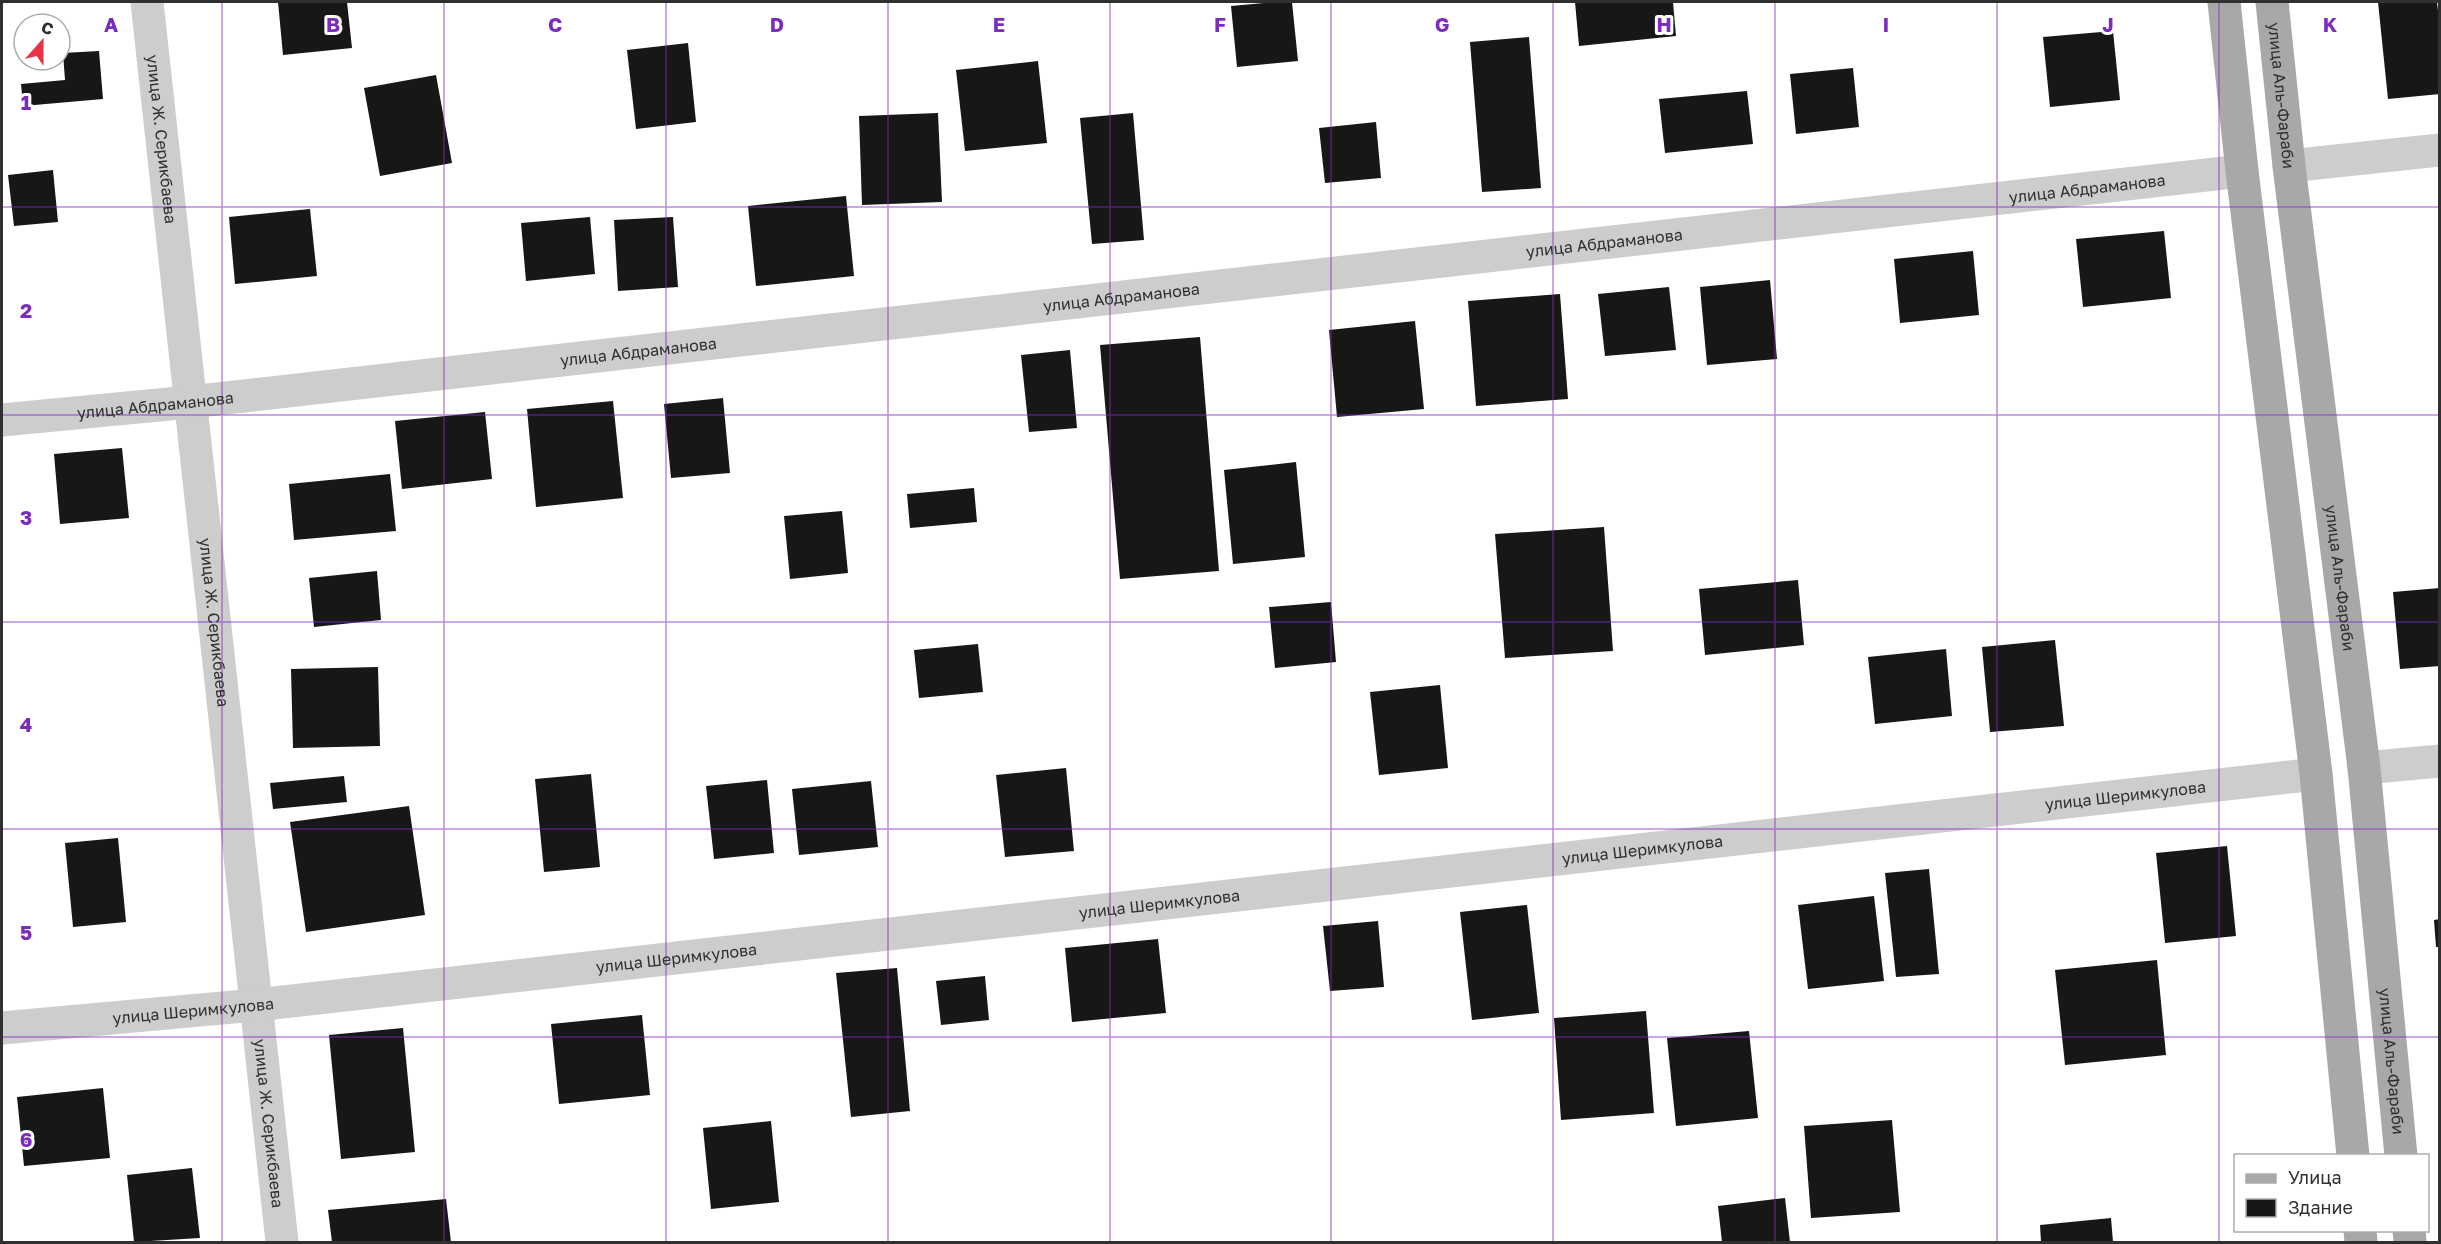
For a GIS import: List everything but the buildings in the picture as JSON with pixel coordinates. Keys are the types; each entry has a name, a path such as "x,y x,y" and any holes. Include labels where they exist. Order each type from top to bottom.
{"main road":[{"path":"2224,2 2242,171 2316,774 2353,1154"},
{"name":"улица Аль-Фараби","path":"2272,2 2289,166 2364,768 2401,1154"}],"street":[{"name":"улица Ж. Серикбаева","path":"147,2 282,1242"},
{"path":"2289,166 2439,150"},
{"name":"улица Абдраманова","path":"2,420 190,402 2242,171"},
{"path":"2364,768 2439,761"},
{"name":"улица Шеримкулова","path":"2,1028 256,1005 2316,774"}]}
